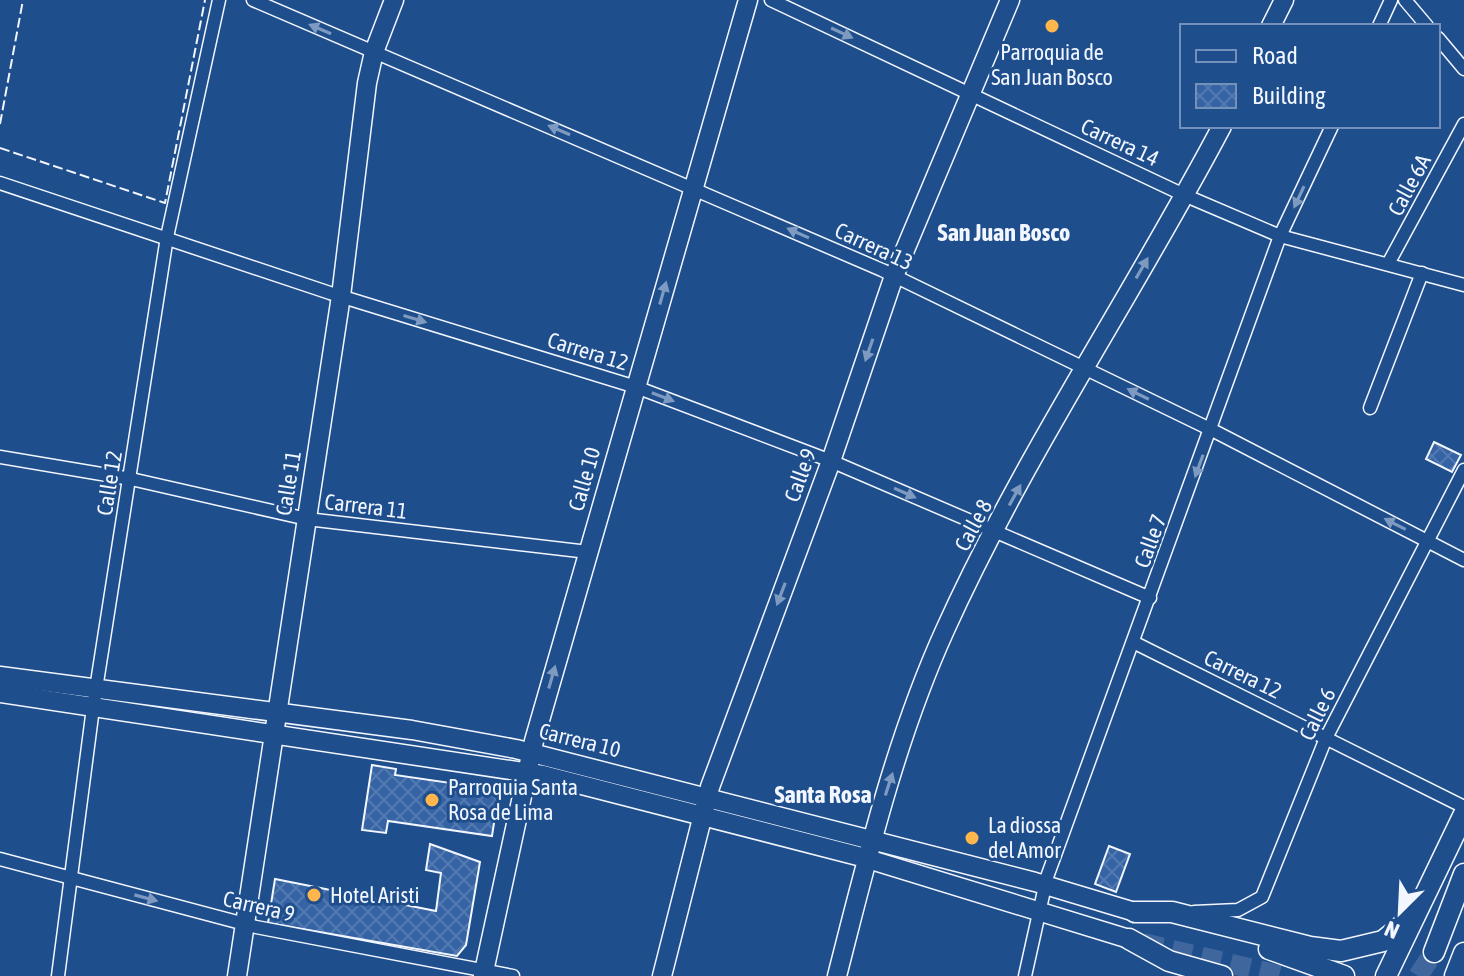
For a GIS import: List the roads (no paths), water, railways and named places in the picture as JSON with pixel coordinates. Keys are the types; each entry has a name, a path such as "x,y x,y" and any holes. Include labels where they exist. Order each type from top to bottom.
{"main road":[{"name":"Calle 11","path":"237,976 341,296 374,52 394,0"},
{"name":"Calle 10","path":"483,973 531,752 748,0"},
{"name":"Calle 9","path":"662,976 707,795 831,461 894,276 1010,0"},
{"path":"1272,24 1284,0"},
{"name":"Calle 8","path":"837,976 872,839 929,671 995,532 1221,128"},
{"name":"Carrera 10","path":"0,676 412,730 531,752 707,795 1045,885 1140,914"},
{"name":"Carrera 10","path":"0,693 527,772 867,859 1136,941"},
{"path":"1386,976 1464,814"},
{"path":"1434,952 1464,874"},
{"path":"1140,914 1172,912 1310,947 1341,951 1383,941 1415,915"},
{"path":"1140,914 1270,949 1344,976"},
{"path":"1136,941 1169,961 1222,976"},
{"path":"1455,976 1464,953"}],"street":[{"name":"Calle 12","path":"58,976 93,708 167,237 219,0"},
{"name":"Carrera 13","path":"253,0 694,187 894,276 1212,430 1464,560"},
{"name":"Carrera 14","path":"771,0 1184,195 1280,236 1464,285"},
{"path":"1380,24 1391,0"},
{"path":"1405,0 1425,24"},
{"path":"1440,40 1464,69"},
{"name":"Calle 6A","path":"1388,264 1464,124"},
{"name":"Calle 7","path":"1025,976 1045,885 1280,236 1331,128"},
{"name":"Carrera 12","path":"0,183 341,296 636,387 831,461 1150,598"},
{"path":"1370,408 1422,273"},
{"name":"Carrera 11","path":"0,457 131,479 307,519 588,552"},
{"name":"Calle 6","path":"1172,912 1238,910 1262,897 1326,738 1464,470"},
{"name":"Carrera 12","path":"1133,642 1464,807"},
{"name":"Carrera 9","path":"0,859 244,924 483,973 513,976"}],"tunnel":[{"path":"1143,943 1283,976"},
{"path":"1418,976 1434,952"}],"place":[{"name":"Parroquia de San Juan Bosco","path":"1052,26"},
{"name":"Parroquia Santa Rosa de Lima","path":"432,800"},
{"name":"La diossa del Amor","path":"972,838"},
{"name":"Hotel Aristi","path":"314,895"}],"district":[{"name":"San Juan Bosco","path":"1004,232"},
{"name":"Santa Rosa","path":"823,794"}]}
